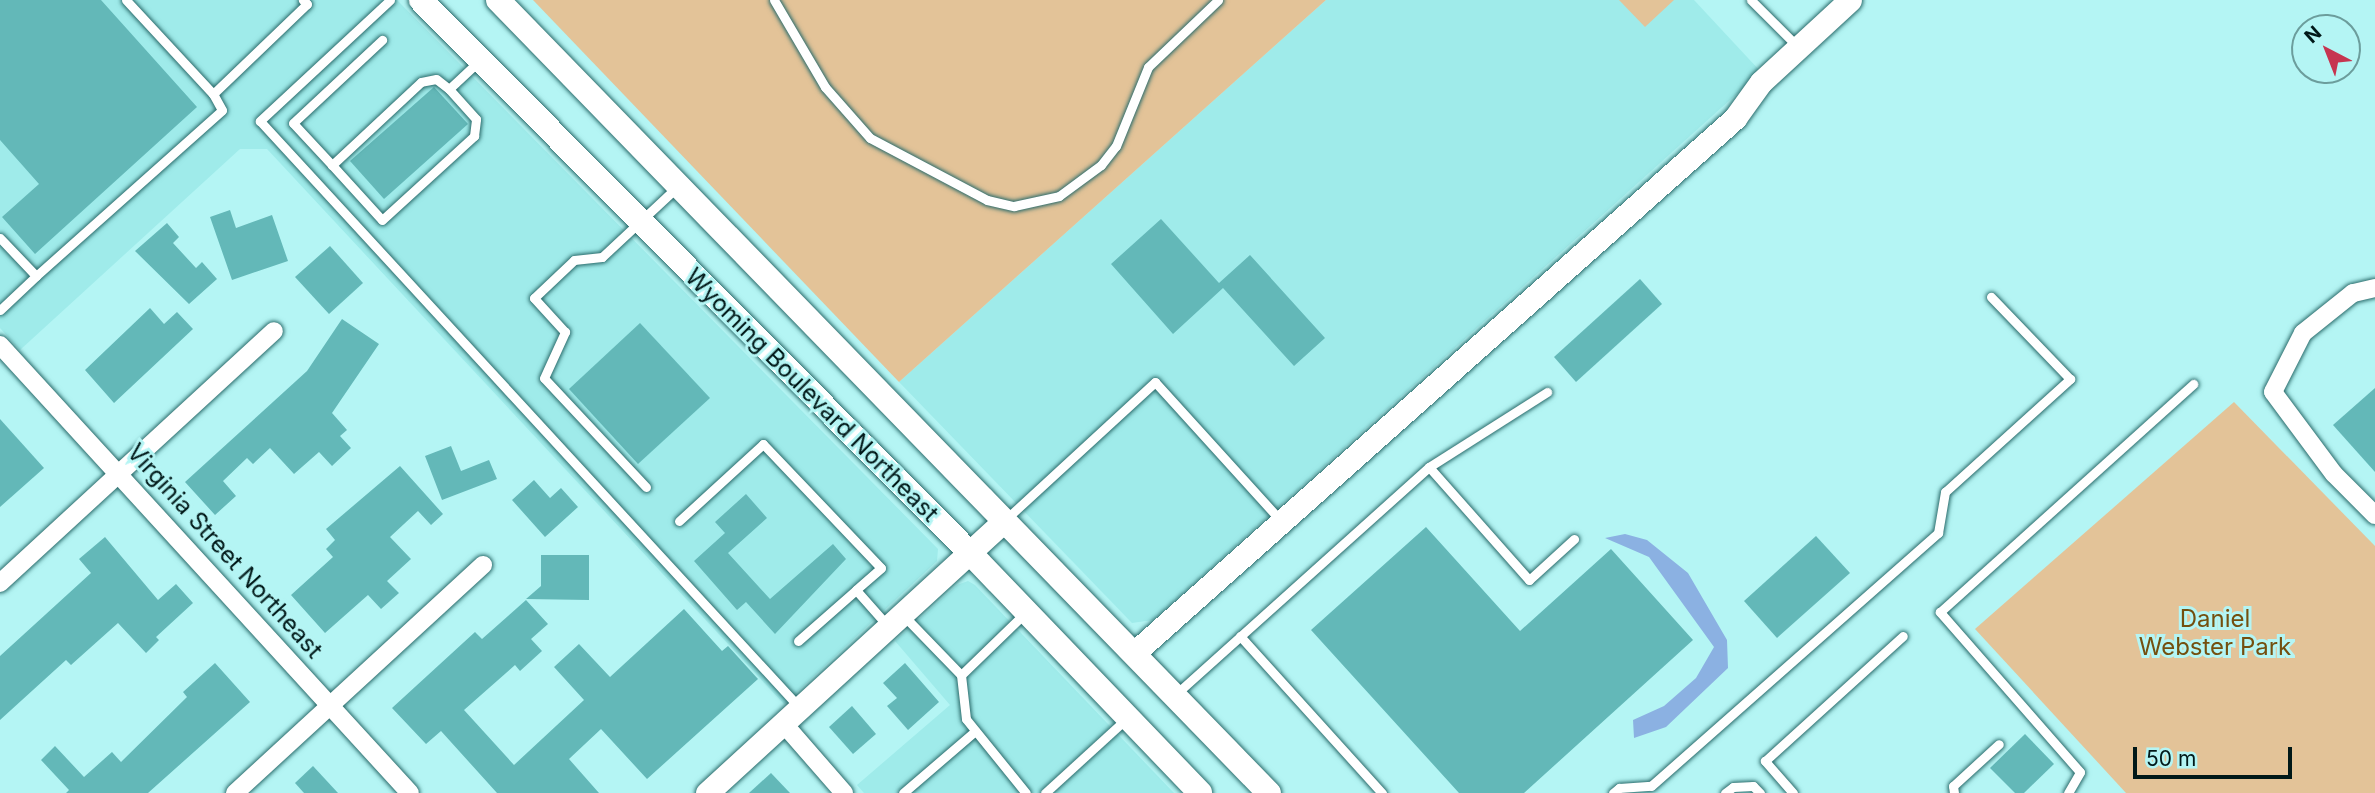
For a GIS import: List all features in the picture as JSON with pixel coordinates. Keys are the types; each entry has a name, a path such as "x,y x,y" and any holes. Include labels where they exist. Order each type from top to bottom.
{"main road":[{"name":"Wyoming Boulevard Northeast","path":"421,0 971,554 1200,793"},
{"name":"Wyoming Boulevard Northeast","path":"498,0 676,188 1269,793"}],"street":[{"path":"1134,653 1732,121 1761,82 1850,0"},
{"path":"2375,288 2353,293 2304,333 2273,392 2334,474 2375,515"},
{"path":"0,583 274,331"},
{"name":"Virginia Street Northeast","path":"0,345 120,472 410,793"},
{"path":"707,793 1004,521"},
{"path":"235,793 483,565"},
{"path":"791,716 844,793"}],"lane":[{"path":"0,310 222,110 213,94 126,0"},
{"path":"213,94 307,4 303,0"},
{"path":"390,0 260,121 791,716"},
{"path":"774,0 825,87 870,138 987,200 1014,206 1059,196 1101,166 1116,146 1148,67 1217,0"},
{"path":"1751,0 1798,47"},
{"path":"332,165 421,82 436,79 449,89 476,119 474,136 382,220 293,123 382,40"},
{"path":"449,89 480,60"},
{"path":"646,486 544,378 565,332 534,298 574,260 602,257 676,188"},
{"path":"0,238 36,276"},
{"path":"1613,793 1619,788 1651,786 1938,533 1945,492 2070,379 1991,297"},
{"path":"1004,521 1155,382 1282,522"},
{"path":"2068,793 2080,772 1940,612 2193,384"},
{"path":"1175,695 1429,467 1548,392"},
{"path":"679,521 763,444 881,568 799,641"},
{"path":"1429,467 1529,580 1574,540"},
{"path":"856,590 961,675 966,719 1026,793"},
{"path":"961,675 1027,612"},
{"path":"1240,636 1382,793"},
{"path":"1793,793 1765,761 1903,636"},
{"path":"1045,793 1128,718"},
{"path":"903,793 975,731"},
{"path":"1954,793 1953,786 1998,744"},
{"path":"1726,793 1732,787 1753,786 1760,793"}],"shaded area":[{"path":"0,0 397,0 938,549 937,561 784,704 267,149 240,149 20,350 0,328"},
{"path":"1326,0 1694,0 1761,72 1153,620 1132,623 899,382"},
{"path":"1625,534 1647,540 1688,573 1727,640 1728,668 1666,727 1634,738 1633,720 1664,706 1696,678 1714,647 1649,557 1605,538"},
{"path":"968,581 975,585 1174,793 864,793 857,785 950,705 895,641 957,585"}],"green space":[{"path":"533,0 1326,0 899,382"},
{"path":"1619,0 1674,0 1645,27"},
{"name":"Daniel Webster Park","path":"2234,402 2375,546 2375,793 2126,793 1975,629"}],"building":[{"path":"0,0 101,0 197,107 35,254 2,217 39,184 0,140"},
{"path":"434,87 468,124 384,199 350,161"},
{"path":"230,210 236,228 272,215 288,261 232,280 210,217"},
{"path":"1161,219 1219,283 1250,255 1325,338 1294,366 1223,288 1173,334 1111,264"},
{"path":"167,223 179,237 173,243 196,268 202,262 217,279 189,304 135,251"},
{"path":"330,246 363,283 329,314 295,277"},
{"path":"1640,279 1662,304 1576,382 1554,357"},
{"path":"150,308 164,324 177,312 193,329 114,403 85,370"},
{"path":"342,319 379,344 332,413 347,430 340,436 351,448 332,466 319,452 294,474 270,448 253,464 247,458 223,481 236,496 215,515 185,482 307,371"},
{"path":"640,323 710,398 638,464 569,389"},
{"path":"2375,388 2375,472 2333,425"},
{"path":"0,419 44,468 0,507"},
{"path":"451,446 461,471 489,460 497,479 442,500 425,456"},
{"path":"400,466 443,514 431,525 418,511 390,537 411,559 387,581 399,593 381,609 368,595 325,633 291,595 333,557 326,549 335,540 326,529"},
{"path":"534,480 550,498 561,488 578,507 545,537 512,500"},
{"path":"746,494 767,518 728,553 770,599 833,544 846,559 775,634 746,602 737,610 694,561 725,533 715,522"},
{"path":"1426,527 1520,631 1611,549 1693,640 1524,793 1459,793 1311,630"},
{"path":"1816,536 1850,573 1777,638 1744,601"},
{"path":"105,537 158,600 176,584 193,603 156,637 159,640 146,653 118,623 71,665 66,660 0,720 0,656 91,573 79,559"},
{"path":"541,555 589,555 589,600 526,599 541,586"},
{"path":"526,600 548,624 531,639 542,651 520,671 515,665 464,710 514,765 584,700 554,667 579,644 610,677 684,609 722,651 728,646 758,679 647,779 601,729 569,759 599,793 497,793 441,731 426,744 392,708 475,632 482,639"},
{"path":"215,663 250,702 148,793 66,793 69,790 41,760 55,746 84,777 112,752 121,762 187,697 183,692"},
{"path":"905,663 939,702 908,730 887,706 897,698 883,683"},
{"path":"852,706 876,734 853,754 829,727"},
{"path":"2025,734 2054,764 2024,793 2015,793 1990,768"},
{"path":"313,766 338,793 304,793 295,783"},
{"path":"771,773 790,793 749,793"}]}
